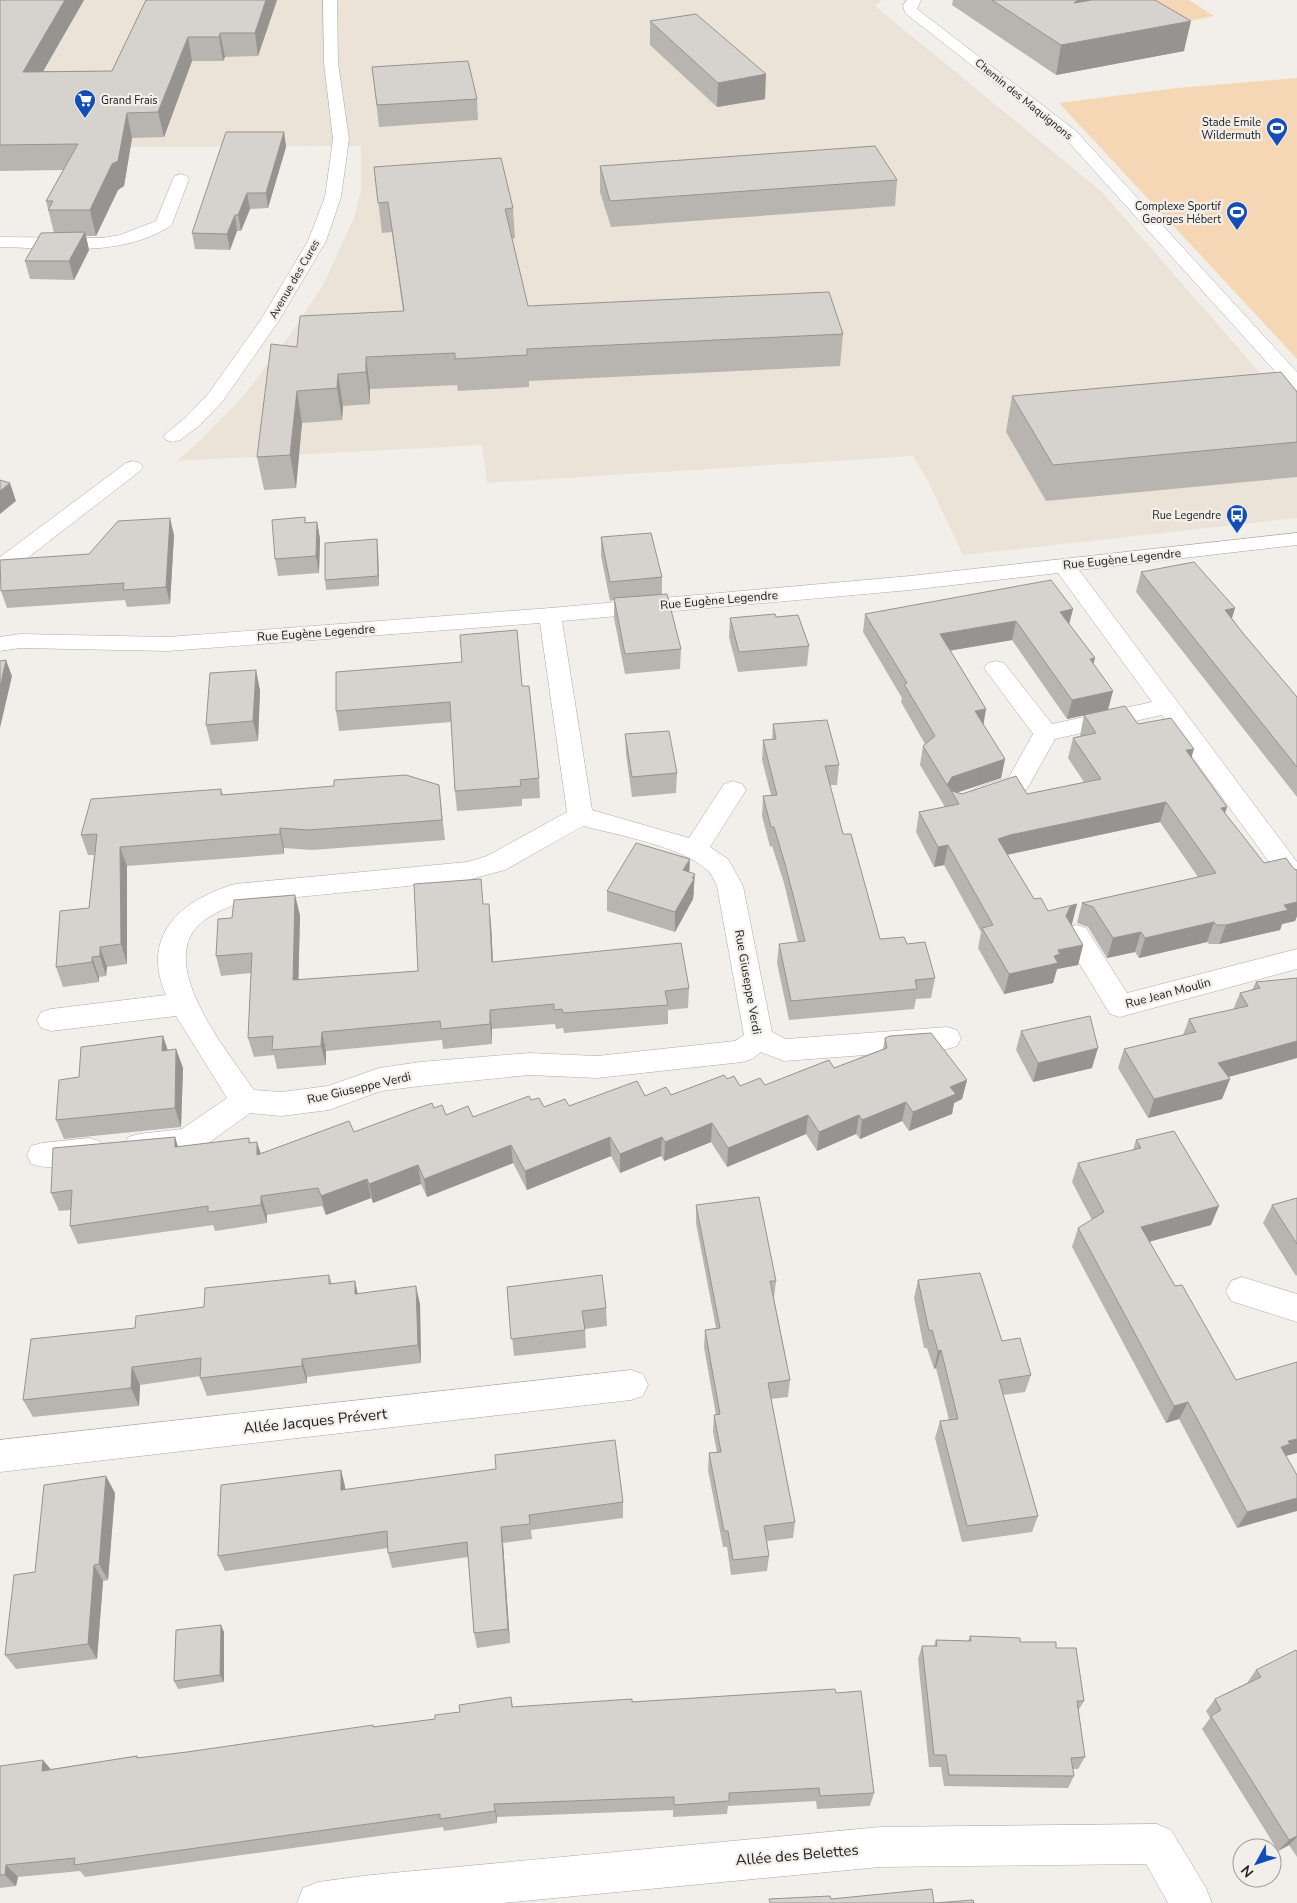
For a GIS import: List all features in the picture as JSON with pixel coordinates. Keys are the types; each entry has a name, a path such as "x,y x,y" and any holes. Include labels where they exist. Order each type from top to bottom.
{"street":[{"name":"Avenue des Cures","path":"173,436 192,422 215,398 269,322 317,241 333,197 341,139 330,63 330,0"},
{"name":"Chemin des Maquignons","path":"914,0 910,5 910,10 1070,134 1297,384"},
{"path":"0,242 102,243 123,240 144,233 163,224 181,179"},
{"path":"0,568 133,467"},
{"name":"Rue Eugène Legendre","path":"7,639 168,644 550,615 910,582 1297,539"},
{"path":"1064,566 1297,881"},
{"path":"42,1155 188,1141 245,1101 184,1004 173,975 174,947 181,929 197,913 213,902 235,894 482,868 496,863 580,816 550,615"},
{"path":"996,668 1046,734"},
{"path":"966,801 1018,783 1046,734 1168,706"},
{"path":"695,850 733,790"},
{"name":"Rue Giuseppe Verdi","path":"245,1101 281,1104 329,1098 380,1080 420,1074 529,1064 598,1067 653,1062 742,1051 760,1039 730,886 725,874 715,862 695,850 580,816"},
{"name":"Rue Jean Moulin","path":"1076,935 1120,1006 1297,959"},
{"path":"51,1020 184,1004"},
{"path":"760,1039 784,1050 947,1038"},
{"path":"1242,1290 1297,1308"},
{"name":"Allée Jacques Prévert","path":"0,1456 631,1385"},
{"name":"Allée des Belettes","path":"318,1903 880,1847 1157,1844 1191,1903"}],"shaded area":[{"path":"0,0 882,0 875,6 1101,191 1297,415 1297,518 963,555 928,481 913,456 487,483 482,445 177,461 204,437 244,395 289,336 323,285 354,218 361,191 361,146 0,148"},
{"path":"1102,0 1189,0 1214,16 1149,29"},
{"name":"Complexe Sportif Georges Hébert","path":"1297,78 1297,359 1059,103 1177,88"}],"building":[{"path":"0,0 65,0 23,72 112,71 146,0 266,0 255,33 220,33 219,37 188,37 158,112 127,113 118,161 112,164 90,210 48,210 53,201 46,201 78,144 0,145"},
{"path":"992,0 1078,0 1074,3 1092,0 1155,0 1191,21 1061,45"},
{"path":"696,14 766,74 718,83 650,21"},
{"path":"468,61 477,99 377,105 372,67"},
{"path":"226,132 284,132 266,193 247,193 238,215 235,215 227,234 192,233"},
{"path":"875,146 897,180 610,201 600,166"},
{"path":"501,158 513,208 505,209 528,306 829,292 843,334 527,349 527,355 455,359 455,353 366,357 366,372 338,374 337,388 297,391 290,455 257,457 271,344 297,347 300,316 404,311 388,202 378,203 374,167"},
{"path":"85,232 69,261 25,261 41,233"},
{"path":"1281,372 1297,392 1297,442 1053,465 1012,396"},
{"path":"0,480 10,483 0,491"},
{"path":"305,517 305,523 317,522 316,556 275,559 272,520"},
{"path":"170,518 166,587 123,590 124,583 1,591 0,560 89,554 118,521"},
{"path":"651,533 662,577 610,582 601,537"},
{"path":"377,539 378,576 325,580 325,543"},
{"path":"1194,562 1235,608 1225,610 1297,697 1297,767 1141,572"},
{"path":"1051,580 1073,609 1060,612 1095,658 1090,659 1113,691 1072,700 1016,621 940,634 986,709 975,711 1005,759 952,777 947,785 923,746 935,736 904,684 907,683 865,614"},
{"path":"667,594 681,649 625,654 614,598"},
{"path":"775,614 776,617 798,615 809,646 739,652 730,618"},
{"path":"517,630 522,686 529,686 539,778 520,780 521,786 455,791 450,702 336,711 336,672 462,662 460,635"},
{"path":"6,660 0,687 0,661"},
{"path":"256,670 253,721 206,725 210,673"},
{"path":"1125,706 1138,724 1171,718 1194,749 1186,750 1227,807 1221,808 1264,863 1286,858 1294,869 1297,870 1297,902 1284,905 1288,910 1226,925 1216,925 1214,922 1145,938 1141,932 1113,938 1093,907 1082,903 1216,873 1166,802 1010,835 998,839 1034,899 1041,898 1048,911 1077,904 1070,907 1066,916 1083,945 1058,950 1060,954 1054,956 1058,963 1009,974 982,928 993,925 948,845 938,847 919,812 959,804 947,784 952,791 962,794 1016,776 1027,794 1101,779 1073,738 1096,733 1084,715"},
{"path":"827,720 839,765 825,766 843,834 851,834 880,939 904,937 907,944 925,942 935,978 915,980 917,989 791,1001 779,944 805,941 785,864 774,827 771,827 763,796 777,795 763,740 776,739 773,724"},
{"path":"669,731 677,773 632,777 625,734"},
{"path":"406,775 439,785 442,820 308,830 280,828 280,834 120,847 121,944 100,947 100,956 92,957 92,962 56,967 60,911 89,908 97,834 81,835 91,799 221,789 221,795 334,786 334,780"},
{"path":"636,843 690,859 683,870 695,874 692,878 694,879 675,912 607,891"},
{"path":"481,879 483,904 489,904 492,962 681,943 689,988 665,991 668,1005 563,1013 562,1009 554,1010 554,1004 490,1010 490,1024 441,1029 440,1021 322,1032 321,1046 272,1050 273,1036 248,1038 252,953 216,956 218,919 232,918 234,900 295,895 293,980 418,971 414,884"},
{"path":"1297,978 1297,1041 1218,1063 1230,1079 1154,1099 1124,1049 1196,1032 1189,1019 1248,1006 1240,993 1260,988 1256,982"},
{"path":"1090,1016 1098,1048 1038,1063 1021,1031"},
{"path":"931,1033 967,1080 950,1087 956,1094 913,1112 906,1102 862,1120 859,1115 819,1132 808,1115 728,1148 712,1123 665,1142 662,1137 620,1154 610,1137 525,1171 511,1145 424,1179 418,1165 369,1184 367,1179 321,1196 318,1188 261,1196 261,1205 208,1212 208,1206 70,1226 72,1190 51,1193 53,1148 175,1137 175,1147 249,1138 249,1143 257,1142 257,1155 349,1121 354,1132 432,1103 434,1108 442,1105 446,1115 468,1106 473,1117 529,1096 531,1100 539,1098 544,1107 565,1099 569,1106 637,1081 645,1096 666,1087 671,1095 724,1075 727,1079 734,1076 740,1086 760,1078 765,1085 829,1060 834,1068 887,1048 885,1038 890,1036"},
{"path":"163,1036 162,1051 176,1049 175,1108 56,1120 59,1080 79,1077 81,1047"},
{"path":"1174,1131 1219,1206 1141,1227 1175,1286 1182,1285 1236,1380 1297,1362 1297,1439 1288,1441 1290,1444 1281,1447 1297,1475 1297,1498 1247,1512 1188,1402 1174,1406 1078,1228 1104,1212 1078,1163 1141,1148 1136,1140"},
{"path":"759,1197 776,1281 770,1281 790,1380 768,1383 795,1522 764,1526 769,1556 733,1560 728,1531 724,1531 709,1453 721,1452 714,1415 720,1414 705,1330 720,1328 696,1205"},
{"path":"1297,1198 1297,1244 1272,1205"},
{"path":"980,1273 1002,1341 1020,1338 1031,1375 999,1380 1038,1516 967,1526 940,1421 958,1419 941,1350 938,1351 932,1330 929,1331 918,1280"},
{"path":"329,1275 329,1284 355,1281 355,1294 416,1286 418,1345 302,1359 302,1366 200,1378 201,1358 132,1367 131,1388 23,1400 31,1339 135,1328 136,1316 204,1307 205,1288"},
{"path":"602,1275 606,1308 582,1311 585,1330 511,1339 507,1287"},
{"path":"615,1440 623,1502 529,1515 530,1524 501,1527 508,1629 474,1633 467,1542 388,1553 387,1531 218,1556 221,1485 341,1470 341,1490 496,1469 495,1455"},
{"path":"106,1476 99,1564 94,1565 88,1644 5,1655 14,1575 35,1572 44,1485"},
{"path":"221,1625 220,1675 174,1681 176,1630"},
{"path":"970,1636 1020,1638 1020,1642 1056,1642 1056,1648 1076,1648 1084,1701 1077,1701 1085,1757 1071,1758 1074,1776 949,1775 946,1755 934,1755 922,1646 937,1646 936,1640 971,1641"},
{"path":"1296,1650 1297,1836 1289,1840 1211,1716 1221,1710 1215,1699 1261,1677 1256,1670"},
{"path":"835,1689 836,1693 861,1691 874,1793 820,1796 819,1788 729,1793 729,1801 674,1805 674,1797 494,1804 495,1811 440,1819 440,1814 74,1865 75,1858 6,1865 5,1875 0,1875 0,1766 43,1760 42,1771 137,1756 137,1758 187,1752 373,1725 373,1727 435,1719 435,1715 460,1712 459,1705 511,1697 512,1707 632,1699 632,1702"},
{"path":"932,1889 934,1903 770,1903 769,1899 830,1896 831,1899"},
{"path":"973,1900 974,1903 934,1903"}],"place":[{"name":"Grand Frais","path":"85,119"},
{"name":"Stade Emile Wildermuth","path":"1277,147"},
{"name":"Complexe Sportif Georges Hébert","path":"1237,231"},
{"name":"Rue Legendre","path":"1237,534"}]}
